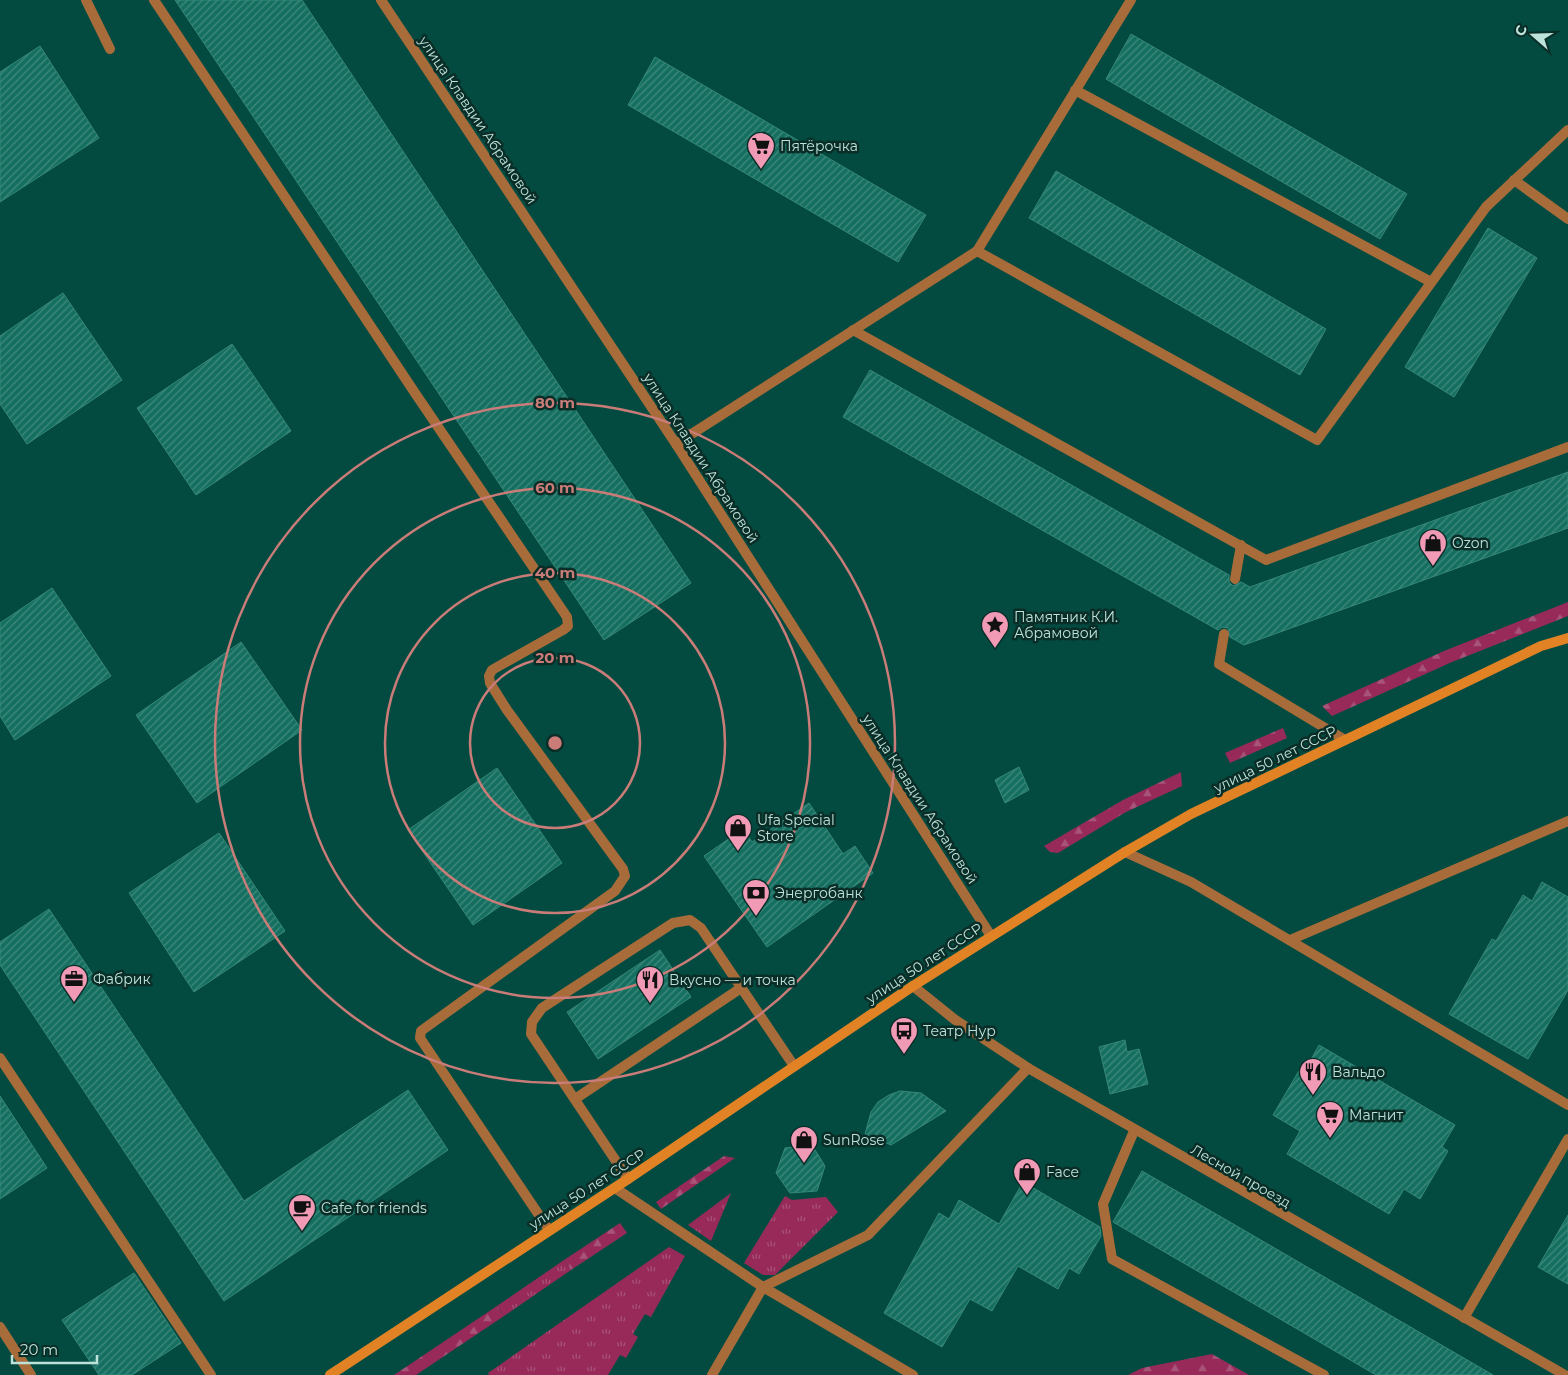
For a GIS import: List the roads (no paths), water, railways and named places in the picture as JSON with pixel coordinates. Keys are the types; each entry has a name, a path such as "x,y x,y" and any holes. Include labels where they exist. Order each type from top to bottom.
{"main road":[{"name":"улица 50 лет СССР","path":"330,1375 615,1188 913,986 1125,852 1191,814 1541,646 1568,638"}],"street":[{"path":"86,0 110,49"},
{"path":"154,0 415,393 567,616 568,626 563,630 492,670 489,676 490,683 507,710 623,869 625,876 615,891 421,1031 420,1038 549,1230"},
{"name":"улица Клавдии Абрамовой","path":"381,0 676,444 991,936"},
{"path":"676,444 977,251 1131,0"},
{"path":"1076,90 1431,282"},
{"path":"977,251 1317,440 1486,207 1568,130"},
{"path":"1514,180 1568,219"},
{"path":"853,330 1266,560 1568,446"},
{"path":"1235,578 1241,545"},
{"path":"1224,634 1218,664 1345,740"},
{"path":"1290,940 1568,821"},
{"path":"1125,852 1191,882 1568,1105"},
{"path":"628,1179 531,1034 532,1022 542,1008 673,923 690,920 701,928 794,1066"},
{"name":"Лесной проезд","path":"913,986 954,1019 1028,1068 1134,1131 1565,1375"},
{"path":"575,1099 741,988"},
{"path":"0,1058 211,1375"},
{"path":"712,1375 763,1287 868,1235 1028,1068"},
{"path":"1134,1131 1103,1204 1112,1259 1324,1375"},
{"path":"1464,1318 1568,1139"},
{"path":"615,1188 763,1287 913,1375"},
{"path":"0,1326 31,1375"}],"place":[{"name":"Пятёрочка","path":"761,170"},
{"name":"Ozon","path":"1433,567"},
{"name":"Памятник К.И. Абрамовой","path":"995,649"},
{"name":"Ufa Special Store","path":"738,852"},
{"name":"Энергобанк","path":"756,917"},
{"name":"Фабрик","path":"74,1003"},
{"name":"Вкусно — и точка","path":"650,1004"},
{"name":"Театр Нур","path":"904,1055"},
{"name":"Вальдо","path":"1313,1096"},
{"name":"Магнит","path":"1330,1139"},
{"name":"SunRose","path":"804,1164"},
{"name":"Face","path":"1027,1196"},
{"name":"Cafe for friends","path":"302,1232"}]}
